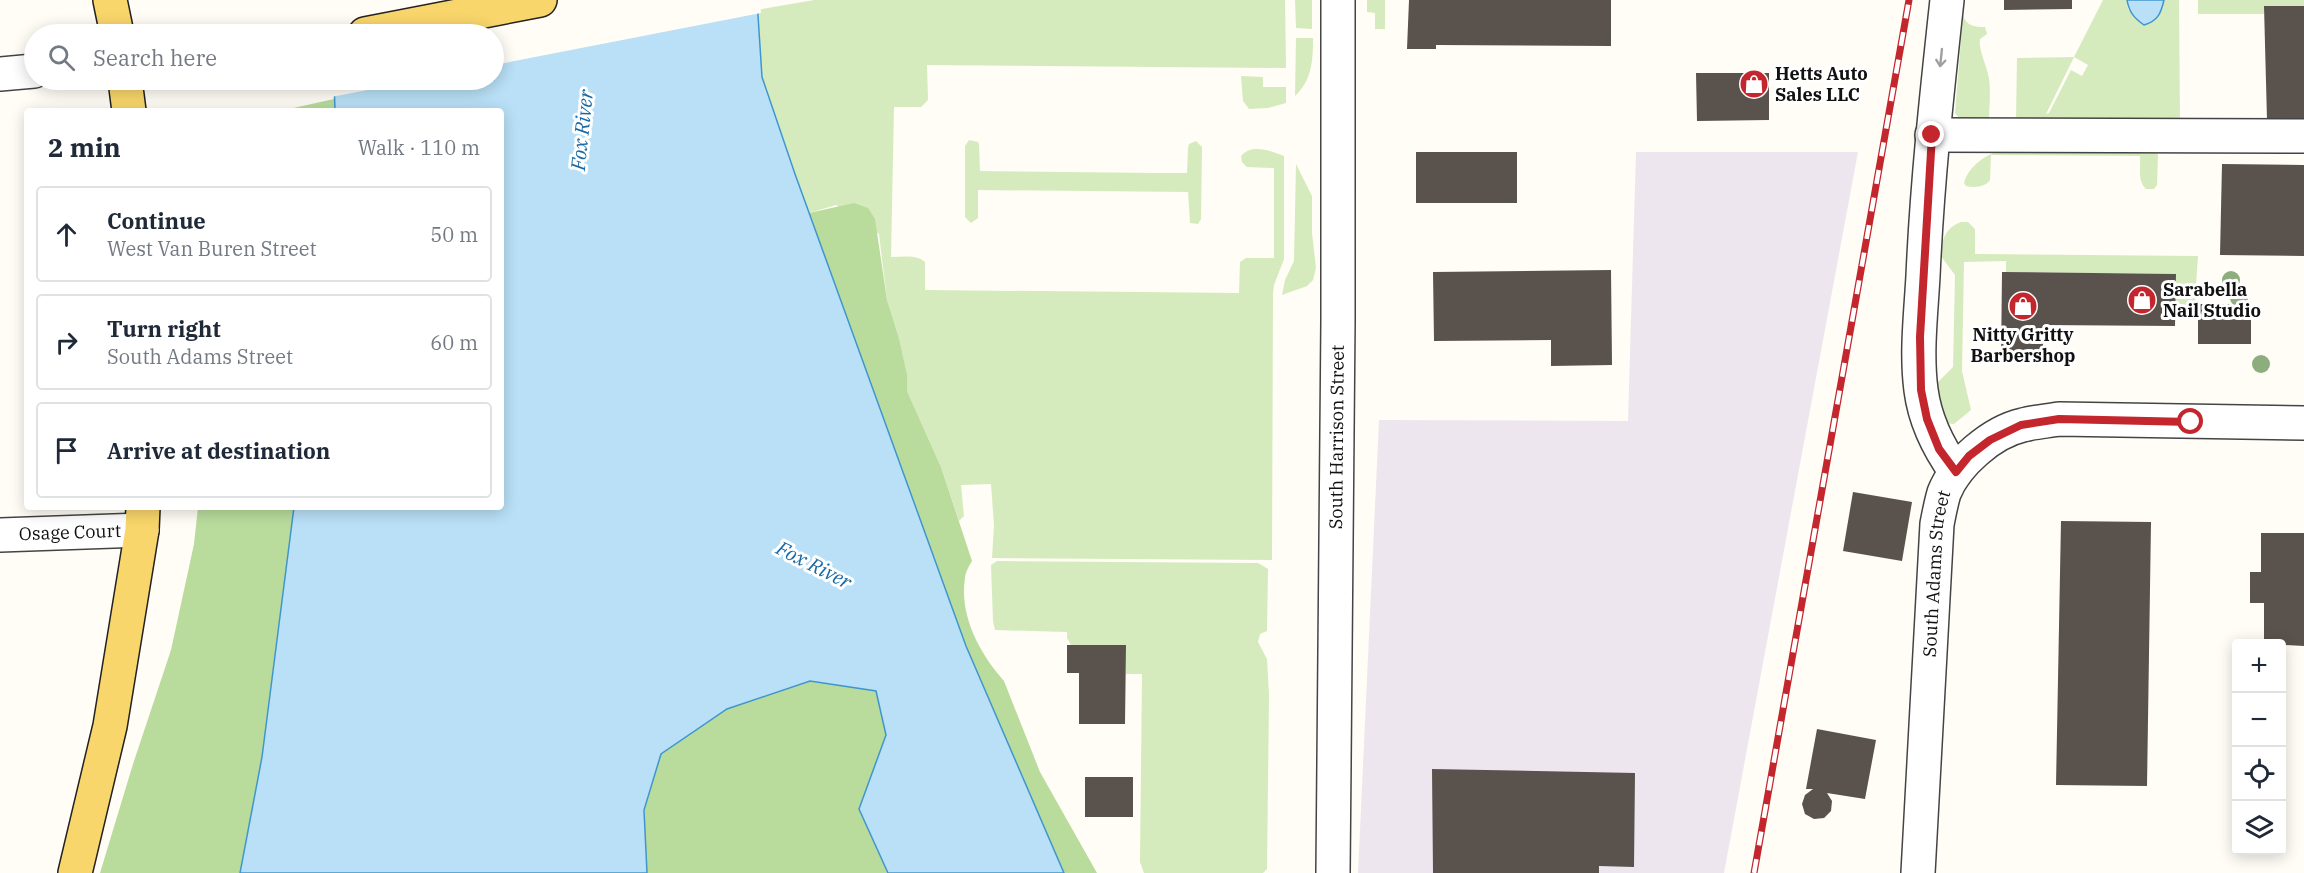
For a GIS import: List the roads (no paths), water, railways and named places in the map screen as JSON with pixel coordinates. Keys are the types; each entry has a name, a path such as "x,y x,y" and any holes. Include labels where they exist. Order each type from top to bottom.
{"main road":[{"path":"110,0 115,24"},
{"path":"416,24 540,0"},
{"path":"126,90 129,108"},
{"path":"75,873 110,726 142,519"}],"street":[{"name":"South Harrison Street","path":"1333,873 1338,321 1338,0"},
{"name":"South Adams Street","path":"1918,873 1937,524 1944,492 1956,472 1939,449 1927,419 1921,390 1920,337 1932,135 1947,0"},
{"path":"0,74 24,72"},
{"path":"1932,135 2304,136"},
{"path":"1956,472 1969,456 1990,440 2021,425 2050,421 2304,423"},
{"name":"Osage Court","path":"0,536 142,519"}],"water":[{"name":"Fox River","path":"757,0 762,77 795,174 966,646 1064,873 888,873 859,809 886,735 876,691 810,681 727,709 661,754 644,810 647,873 240,873 262,757 294,510 504,510 504,108 335,108 334,90 504,90 504,33"},
{"path":"2127,0 2164,0 2158,16 2144,25 2132,14"}],"railway":[{"path":"1754,873 1909,0"}],"place":[{"name":"Hetts Auto Sales LLC","path":"1754,84"},
{"name":"Sarabella Nail Studio","path":"2142,300"},
{"name":"Nitty Gritty Barbershop","path":"2023,306"}]}
